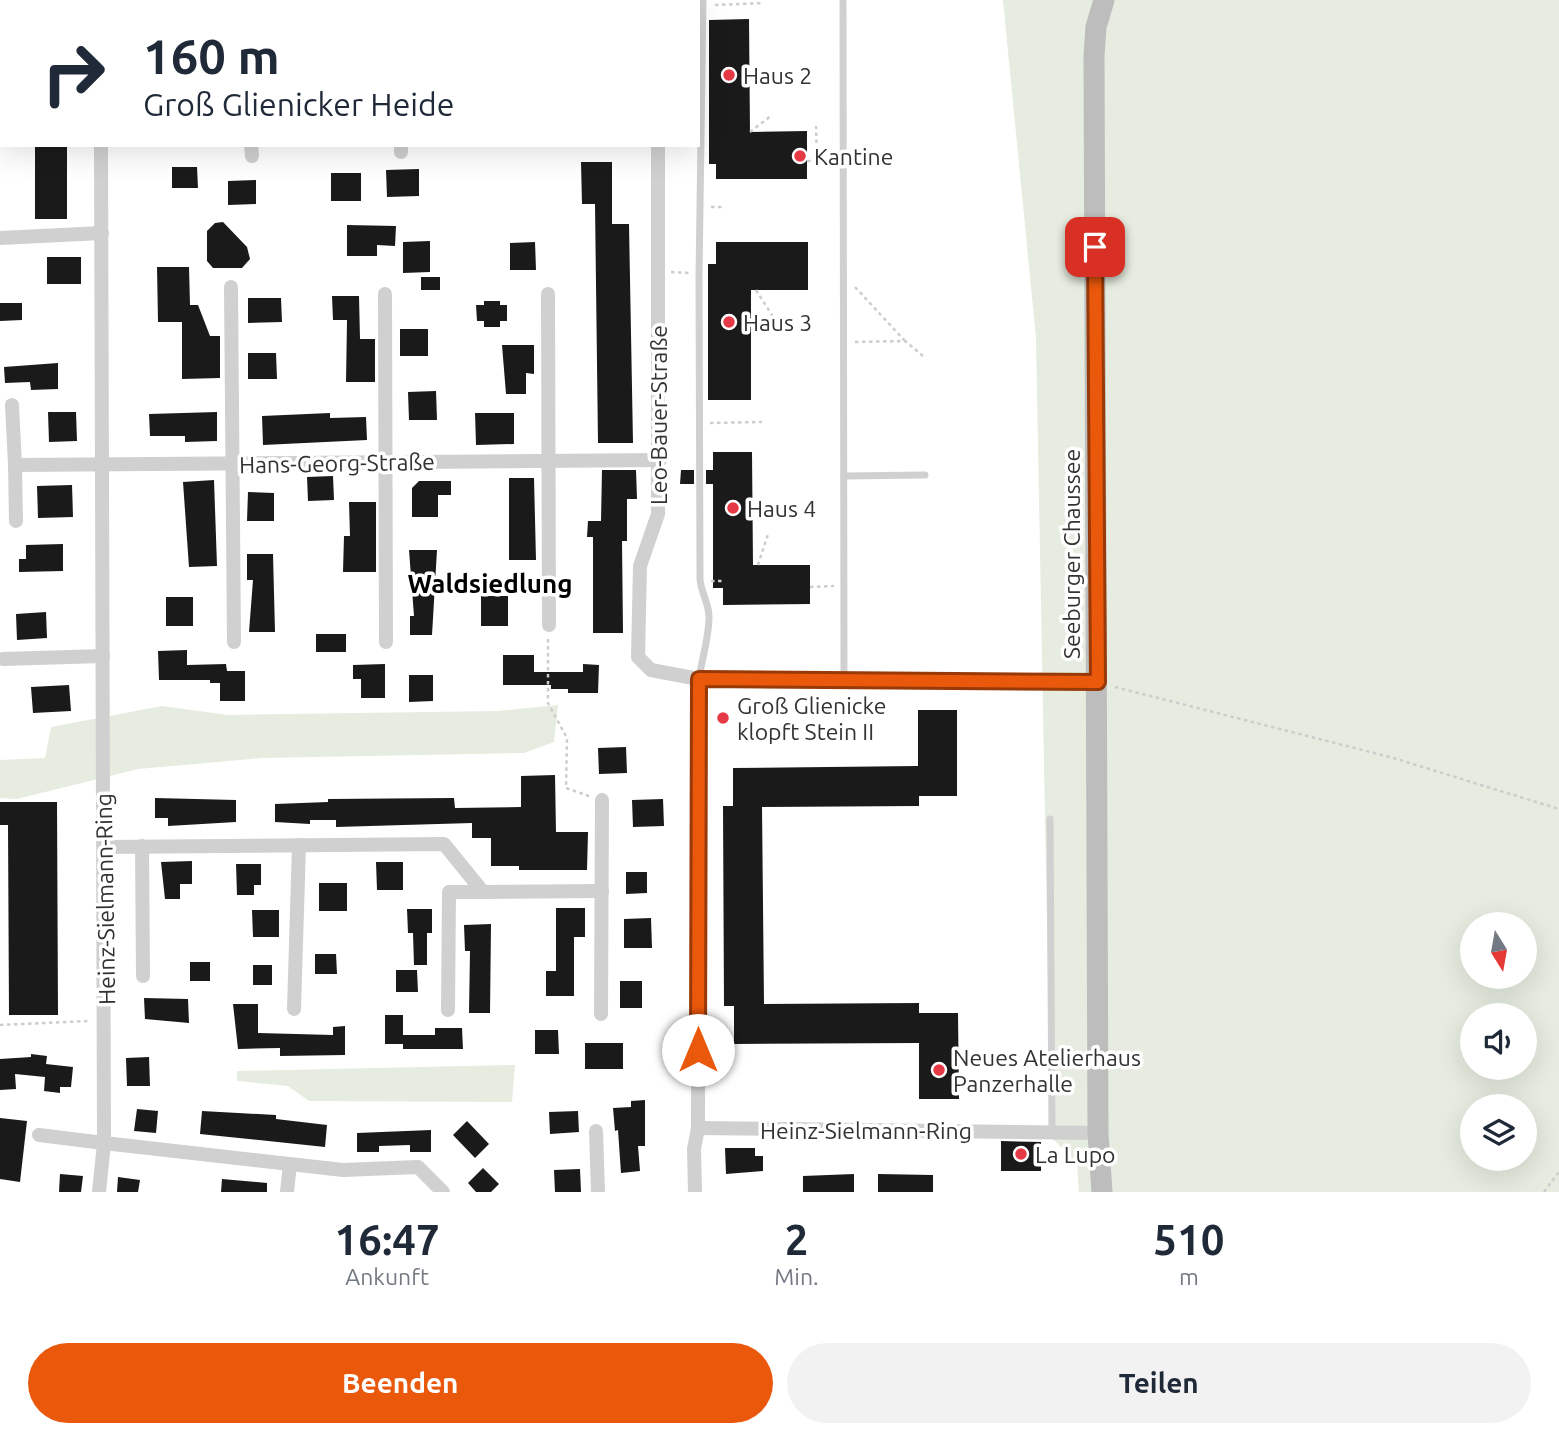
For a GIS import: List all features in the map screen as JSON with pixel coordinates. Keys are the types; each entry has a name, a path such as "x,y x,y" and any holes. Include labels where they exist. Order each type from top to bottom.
{"street":[{"name":"Seeburger Chaussee","path":"1102,1192 1098,1133 1094,56 1096,27 1104,0"},
{"name":"Heinz-Sielmann-Ring","path":"99,1192 104,1143 106,1021 101,147"},
{"name":"Leo-Bauer-Straße","path":"658,147 658,514 640,566 638,657 651,670 699,679 1098,682"},
{"path":"0,238 102,233"},
{"path":"231,287 234,642"},
{"path":"385,294 386,642"},
{"path":"548,294 549,625"},
{"path":"12,405 16,520"},
{"name":"Hans-Georg-Straße","path":"15,465 660,460"},
{"path":"3,659 103,656"},
{"path":"695,1192 694,1149 698,1128 699,679"},
{"path":"601,1014 602,800"},
{"path":"105,847 444,844 483,892"},
{"path":"295,1009 299,845"},
{"path":"142,846 143,976"},
{"path":"449,1010 449,892 601,891"},
{"name":"Heinz-Sielmann-Ring","path":"698,1128 1098,1133"},
{"path":"596,1130 598,1192"},
{"path":"38,1135 343,1170 418,1167 443,1192"},
{"path":"287,1192 290,1164"}],"lane":[{"path":"844,0 844,680"},
{"path":"699,679 709,618 708,604 701,593 699,272 703,3"},
{"path":"844,476 925,475"},
{"path":"1050,819 1052,1131"}],"path":[{"path":"703,3 764,4"},
{"path":"750,132 772,115"},
{"path":"807,161 817,161 816,126"},
{"path":"659,272 699,272"},
{"path":"844,275 905,341 923,356"},
{"path":"756,290 775,320"},
{"path":"844,342 905,341"},
{"path":"700,423 762,422"},
{"path":"758,565 768,534"},
{"path":"810,587 844,586"},
{"path":"549,625 548,703 568,738 566,788 602,800"},
{"path":"1098,682 1390,757 1559,809"},
{"path":"0,1025 106,1021"},
{"path":"1544,1192 1559,1172"}],"shaded area":[{"path":"1003,0 1559,0 1559,1192 1079,1192 1077,1163 1051,1137 1036,338"},
{"path":"558,705 554,742 524,753 263,758 138,769 17,799 0,798 0,760 45,758 51,727 162,706 228,715 497,711"},
{"path":"515,1065 512,1102 309,1101 288,1086 237,1081 237,1071"}],"building":[{"name":"Haus 2","path":"749,19 750,132 807,131 807,179 716,179 716,164 709,164 709,20"},
{"path":"35,147 67,147 67,219 35,219"},
{"path":"581,162 612,162 612,224 629,224 633,443 598,443 595,204 582,204"},
{"path":"172,167 197,167 198,188 172,188"},
{"path":"419,169 419,196 387,197 386,170"},
{"path":"331,173 361,173 361,201 331,201"},
{"path":"256,180 256,204 228,205 228,181"},
{"path":"223,222 247,247 250,259 242,268 213,268 207,261 207,231 215,223"},
{"path":"347,225 396,226 395,246 377,245 377,256 347,256"},
{"path":"430,241 430,272 403,273 403,242"},
{"path":"535,242 536,270 510,270 510,243"},
{"name":"Haus 3","path":"716,242 808,242 808,290 751,290 751,400 708,400 708,264 716,264"},
{"path":"47,257 81,257 81,284 47,284"},
{"path":"157,267 189,267 190,305 198,305 210,336 220,336 220,378 182,379 182,322 158,322"},
{"path":"421,277 440,277 440,290 421,290"},
{"path":"332,296 359,296 360,339 375,339 375,382 346,382 347,320 333,320"},
{"path":"248,298 281,298 282,322 248,323"},
{"path":"484,301 500,301 500,305 507,305 507,321 500,321 500,327 484,327 484,321 477,321 476,305 484,305"},
{"path":"0,303 22,303 22,320 0,321"},
{"path":"400,329 428,329 428,356 400,356"},
{"path":"502,345 534,345 534,374 526,373 526,394 506,394"},
{"path":"248,353 276,353 277,379 248,379"},
{"path":"58,363 58,389 31,390 30,382 5,383 4,367"},
{"path":"436,391 437,420 409,420 408,392"},
{"path":"48,412 76,412 77,441 49,442"},
{"path":"217,412 217,441 185,442 185,436 150,436 149,414"},
{"path":"330,413 330,418 366,417 367,440 263,445 262,416"},
{"path":"475,413 514,413 514,444 476,445"},
{"name":"Haus 4","path":"713,452 752,452 753,565 810,565 810,604 723,605 723,588 713,588 713,484 706,484 706,470 713,470"},
{"path":"602,470 636,470 637,499 627,499 627,541 622,541 623,633 593,633 593,537 587,537 588,521 601,521"},
{"path":"681,470 694,470 694,484 680,484"},
{"path":"333,476 334,500 308,501 307,477"},
{"path":"509,478 534,478 536,560 509,560"},
{"path":"214,480 217,566 189,567 183,482"},
{"path":"419,481 451,481 451,495 438,495 438,517 412,517 412,488"},
{"path":"72,485 73,517 38,518 37,486"},
{"path":"248,492 274,493 274,521 247,521"},
{"path":"349,502 376,502 376,572 343,572 344,536 350,536"},
{"path":"63,544 63,571 19,572 19,559 26,559 26,545"},
{"path":"409,550 437,550 432,635 410,635 410,616 414,616"},
{"path":"247,554 273,554 275,632 249,632 253,580 247,580"},
{"path":"481,596 508,596 508,626 481,626"},
{"path":"166,597 193,597 193,626 166,626"},
{"path":"46,612 47,638 17,640 16,614"},
{"path":"316,634 346,634 346,652 316,652"},
{"path":"187,650 187,665 226,664 227,671 245,671 245,701 220,701 220,683 210,683 210,680 159,680 158,651"},
{"path":"503,655 534,655 534,672 583,672 583,664 599,665 598,693 568,693 568,689 551,689 551,685 503,685"},
{"path":"385,664 385,698 361,698 361,679 353,679 353,665"},
{"path":"409,675 433,675 433,701 409,702"},
{"path":"69,685 71,711 33,713 31,687"},
{"path":"918,710 957,710 957,796 919,796 919,806 762,807 764,1004 919,1003 919,1013 958,1013 959,1099 919,1099 919,1043 734,1044 734,1006 724,1006 723,806 733,806 733,768 918,766"},
{"path":"626,747 627,773 599,774 598,748"},
{"path":"555,775 556,832 588,832 587,870 519,870 519,866 491,866 491,838 472,838 472,823 336,827 336,820 310,820 310,824 275,822 275,804 328,802 328,799 454,798 455,808 521,807 521,776"},
{"path":"155,798 236,800 236,822 168,826 168,818 155,818"},
{"path":"663,799 664,826 633,827 632,800"},
{"path":"0,802 57,802 58,1015 9,1015 8,825 0,825"},
{"path":"192,861 192,884 180,884 180,899 165,899 161,862"},
{"path":"376,862 403,862 403,890 377,890"},
{"path":"236,864 261,864 261,885 254,885 254,895 237,895"},
{"path":"626,872 647,872 647,893 626,894"},
{"path":"319,883 347,883 347,911 319,911"},
{"path":"556,908 585,908 585,937 574,937 574,996 546,996 546,971 556,971"},
{"path":"407,909 432,909 432,933 427,933 427,965 414,965 413,933 408,933"},
{"path":"252,910 279,910 279,937 253,937"},
{"path":"651,918 652,948 624,948 624,919"},
{"path":"491,924 490,1013 469,1013 470,951 465,951 464,925"},
{"path":"315,954 336,954 337,974 315,974"},
{"path":"190,962 210,962 210,981 190,981"},
{"path":"253,965 272,965 272,985 253,985"},
{"path":"396,970 417,970 418,992 396,992"},
{"path":"620,981 642,981 642,1008 620,1008"},
{"path":"144,998 188,999 189,1023 145,1019"},
{"path":"233,1004 258,1004 258,1033 333,1035 333,1027 345,1026 345,1055 280,1056 280,1048 238,1049"},
{"path":"385,1015 403,1015 403,1035 435,1035 435,1028 462,1028 463,1049 403,1049 403,1044 385,1044"},
{"path":"535,1030 558,1030 559,1054 535,1054"},
{"path":"585,1043 623,1043 623,1069 585,1069"},
{"path":"31,1054 47,1056 46,1064 73,1067 71,1087 60,1087 60,1093 44,1091 45,1077 15,1074 16,1089 0,1090 0,1059 31,1057"},
{"path":"149,1057 150,1086 127,1086 126,1058"},
{"path":"645,1100 645,1146 638,1146 640,1171 621,1173 618,1130 615,1131 613,1108 631,1107 631,1101"},
{"path":"137,1109 158,1111 156,1133 134,1131"},
{"path":"202,1111 276,1115 276,1119 327,1125 325,1147 200,1134"},
{"path":"578,1111 579,1132 550,1134 549,1112"},
{"path":"0,1118 27,1121 20,1182 0,1179"},
{"path":"467,1121 489,1144 475,1158 453,1135"},
{"path":"431,1130 431,1152 410,1152 410,1145 379,1146 379,1152 357,1152 357,1133"},
{"name":"La Lupo","path":"1001,1141 1041,1142 1041,1171 1001,1171"},
{"path":"725,1148 755,1148 755,1156 763,1156 763,1171 726,1174"},
{"path":"483,1168 499,1184 491,1192 476,1192 468,1183"},
{"path":"580,1169 581,1192 555,1192 554,1170"},
{"path":"60,1174 83,1176 81,1192 59,1192"},
{"path":"854,1174 854,1192 803,1192 803,1176"},
{"path":"878,1174 933,1175 933,1192 878,1192"},
{"path":"118,1177 140,1180 138,1192 117,1192"},
{"path":"222,1179 267,1183 267,1192 221,1192"}],"place":[{"name":"Haus 2","path":"729,75"},
{"name":"Kantine","path":"800,156"},
{"name":"Haus 3","path":"729,322"},
{"name":"Haus 4","path":"733,508"},
{"name":"Groß Glienicke klopft Stein II","path":"723,718"},
{"name":"Neues Atelierhaus Panzerhalle","path":"939,1070"},
{"name":"La Lupo","path":"1021,1154"}],"district":[{"name":"Waldsiedlung","path":"490,583"}],"route":[{"path":"698,1050 696,763 699,679 1098,682 1095,247"}]}
